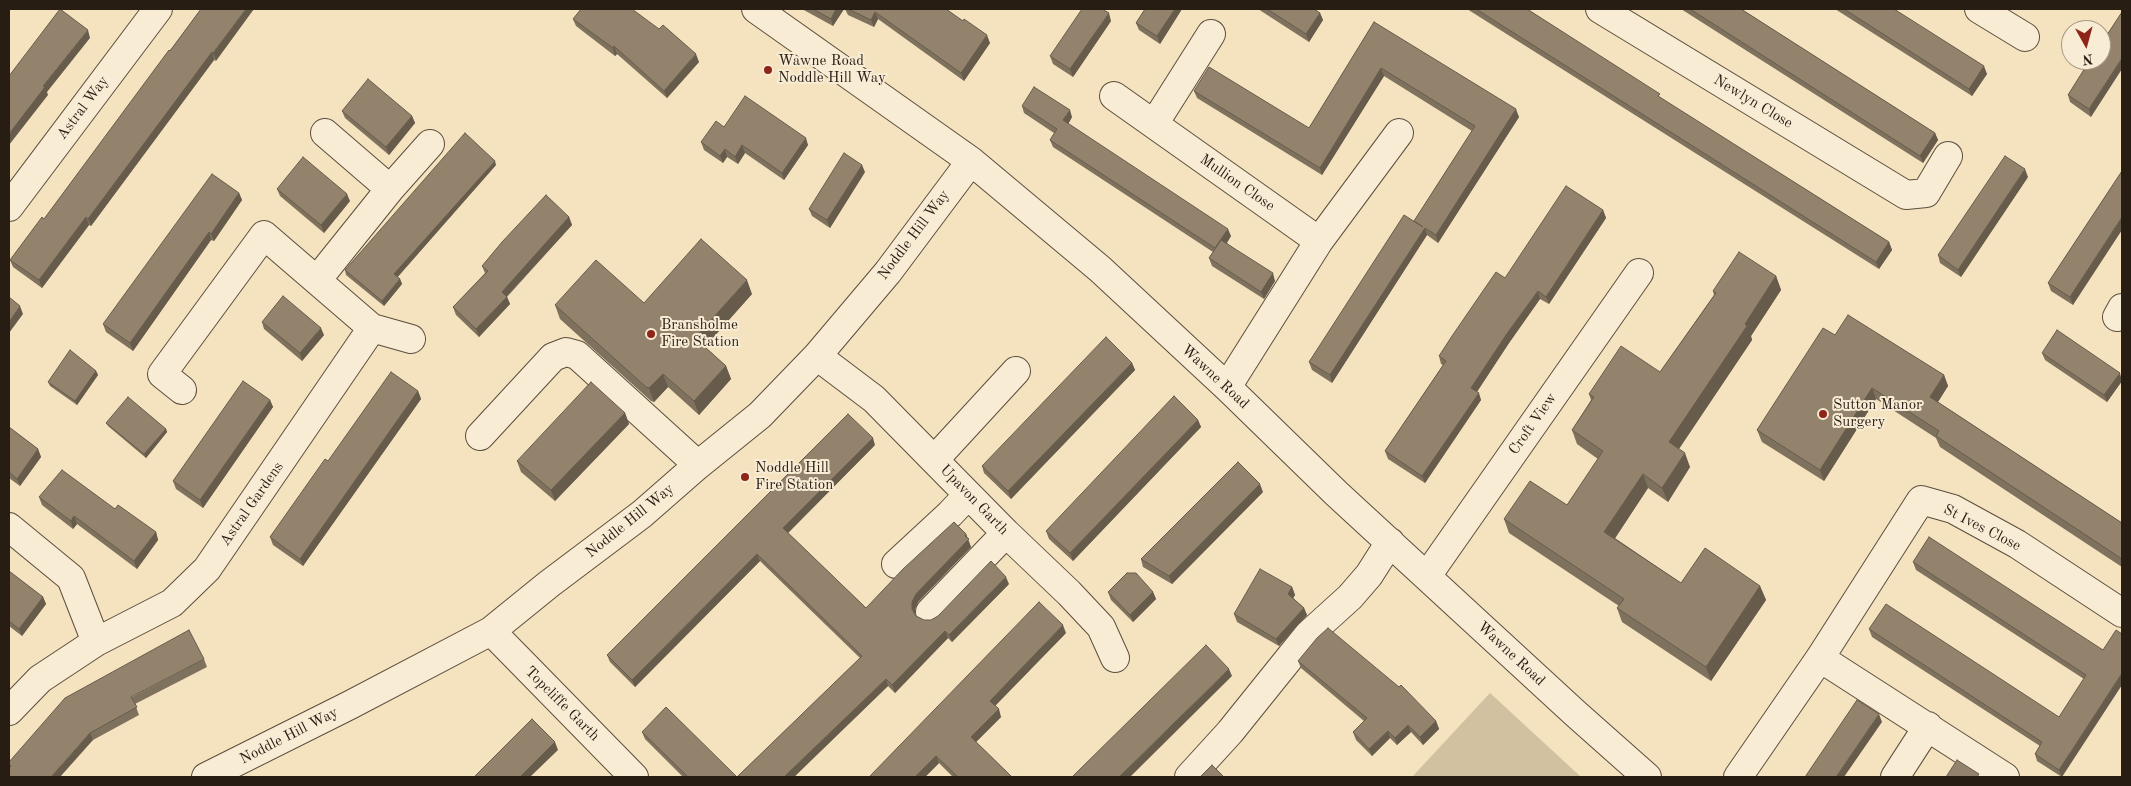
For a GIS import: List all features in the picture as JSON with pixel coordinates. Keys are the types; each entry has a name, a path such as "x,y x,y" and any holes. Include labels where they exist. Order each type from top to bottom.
{"street":[{"name":"Astral Way","path":"9,207 158,9"},
{"name":"Wawne Road","path":"756,9 971,161 1100,269 1390,542 1647,777"},
{"name":"Newlyn Close","path":"1600,9 1906,195 1926,193 1948,156"},
{"path":"1979,9 2025,38"},
{"path":"1154,124 1211,34"},
{"name":"Mullion Close","path":"1114,96 1319,241"},
{"path":"325,133 390,189"},
{"path":"1227,387 1319,241 1399,133"},
{"path":"316,280 390,189 430,144"},
{"name":"Noddle Hill Way","path":"206,777 350,705 490,631 642,514 698,465 760,415 817,356 888,272 971,161"},
{"path":"182,390 162,374 264,235 372,328 411,339"},
{"name":"Croft View","path":"1427,576 1640,273"},
{"name":"Astral Gardens","path":"96,642 172,603 207,569 372,328"},
{"path":"480,436 553,356 566,352 577,355 698,465"},
{"name":"Upavon Garth","path":"817,356 874,399 1006,533 1069,593 1101,627 1116,658"},
{"path":"935,459 1016,372"},
{"path":"896,564 968,495"},
{"name":"St Ives Close","path":"1738,777 1820,658 1921,500 1953,509 2017,544 2122,613"},
{"path":"9,527 71,578 96,642 40,679 9,711"},
{"path":"930,612 1006,533"},
{"path":"1189,777 1230,732 1308,635 1350,597 1369,575 1390,542"},
{"name":"Topcliffe Garth","path":"490,631 634,777"},
{"path":"1820,658 2005,777"},
{"path":"1895,777 1928,726"}],"shaded area":[{"path":"1490,693 1581,777 1412,777"}],"building":[{"path":"60,9 88,30 43,86 45,87 9,134 9,76"},
{"path":"201,9 246,9 88,219 86,217 39,280 10,260 42,217 44,219"},
{"path":"581,9 632,9 659,29 663,25 696,54 664,91 614,46 613,48 573,19"},
{"path":"813,9 836,9 831,19"},
{"path":"848,9 946,9 987,35 961,73 875,12 871,20"},
{"path":"1082,9 1102,9 1109,13 1070,69 1050,56"},
{"path":"1145,9 1175,9 1157,36 1136,23"},
{"path":"1267,9 1314,9 1320,13 1306,34"},
{"path":"1476,9 1527,9 1660,94 1658,96 1889,242 1876,262"},
{"path":"1690,9 1741,9 1935,133 1920,156"},
{"path":"1844,9 1894,9 1984,66 1969,89"},
{"path":"2122,12 2122,58 2089,109 2068,95 2084,70 2111,70 2111,29"},
{"path":"1374,22 1516,109 1436,235 1425,228 1330,375 1309,362 1404,215 1423,227 1414,221 1475,126 1381,68 1320,168 1194,91 1209,67 1309,128"},
{"path":"368,79 412,116 386,147 342,111"},
{"path":"1034,87 1070,110 1063,120 1228,229 1215,248 1050,140 1057,129 1022,106"},
{"path":"745,96 806,138 782,173 742,145 735,157 725,149 720,156 701,142 716,121 724,127"},
{"path":"465,133 495,161 394,274 400,279 382,301 345,270"},
{"path":"844,153 862,165 827,220 809,209"},
{"path":"2005,156 2025,169 1958,270 1938,255"},
{"path":"303,157 347,194 321,225 277,189"},
{"path":"2122,171 2122,217 2070,297 2048,283"},
{"path":"212,174 239,193 130,343 103,324"},
{"path":"1566,186 1603,210 1546,297 1538,291 1506,335 1471,388 1479,393 1422,476 1385,451 1446,361 1439,356 1452,336 1496,272 1505,278"},
{"path":"546,195 569,217 502,292 507,297 476,329 453,307 488,271 482,266"},
{"name":"Bransholme Fire Station","path":"701,239 747,280 695,338 726,366 694,401 663,374 649,388 646,387 555,305 596,260 644,303"},
{"path":"1221,240 1273,273 1261,292 1209,258"},
{"path":"1739,252 1776,276 1745,324 1747,326 1669,442 1685,453 1662,488 1643,474 1604,532 1681,583 1705,548 1760,586 1706,667 1617,608 1624,599 1504,519 1530,481 1567,505 1603,451 1572,430 1594,397 1589,394 1621,346 1660,372 1716,293 1713,291"},
{"path":"283,296 321,328 300,353 262,322"},
{"path":"9,297 20,306 9,322"},
{"path":"1848,315 1944,375 1930,397 2122,523 2122,559 1936,436 1939,431 1872,388 1820,470 1757,430 1823,328 1835,335"},
{"path":"2057,330 2120,373 2104,395 2042,353"},
{"path":"1106,337 1132,363 1008,491 982,466"},
{"path":"70,350 96,371 75,401 48,382"},
{"path":"391,372 418,391 300,559 270,537 325,459 328,461"},
{"path":"243,381 270,400 200,500 173,481"},
{"path":"591,382 625,413 551,490 517,461"},
{"path":"1174,396 1198,420 1070,553 1046,531"},
{"path":"128,397 166,429 144,454 106,423"},
{"path":"848,414 873,438 783,528 866,608 903,569 954,522 969,539 916,594 912,602 912,609 916,616 924,620 931,620 938,616 991,561 1006,577 949,635 945,631 892,685 886,679 784,777 737,777 862,656 757,554 632,680 607,655"},
{"path":"9,427 38,449 17,479 9,472"},
{"path":"1238,462 1260,484 1169,576 1141,559"},
{"path":"62,470 115,509 118,505 156,532 134,561 74,516 71,521 39,497"},
{"path":"1929,537 2103,650 2116,630 2122,634 2122,673 2059,770 2035,754 2042,742 1869,629 1886,604 2059,717 2086,675 1913,562"},
{"path":"1260,569 1292,587 1288,594 1304,608 1276,639 1234,614"},
{"path":"9,571 43,597 19,629 9,621"},
{"path":"1127,573 1136,573 1153,592 1130,615 1108,592"},
{"path":"1039,602 1063,625 990,701 999,709 971,737 1012,777 958,777 936,756 915,777 869,777"},
{"path":"1328,628 1399,687 1401,685 1436,721 1420,737 1408,725 1395,738 1388,731 1369,749 1353,732 1367,718 1298,661"},
{"path":"189,630 204,659 131,697 137,707 90,733 51,777 9,777 9,768 11,766 9,762 65,698"},
{"path":"1206,645 1229,669 1119,777 1073,776"},
{"path":"1857,700 1879,714 1836,777 1805,777"},
{"path":"666,707 737,777 688,777 642,732"},
{"path":"532,719 555,742 520,777 474,777"},
{"path":"1957,760 1979,774 1977,777 1946,777"},
{"path":"1212,765 1224,777 1200,777"}],"place":[{"name":"Wawne Road Noddle Hill Way","path":"768,70"},
{"name":"Bransholme Fire Station","path":"651,334"},
{"name":"Sutton Manor Surgery","path":"1823,414"},
{"name":"Noddle Hill Fire Station","path":"745,477"}]}
